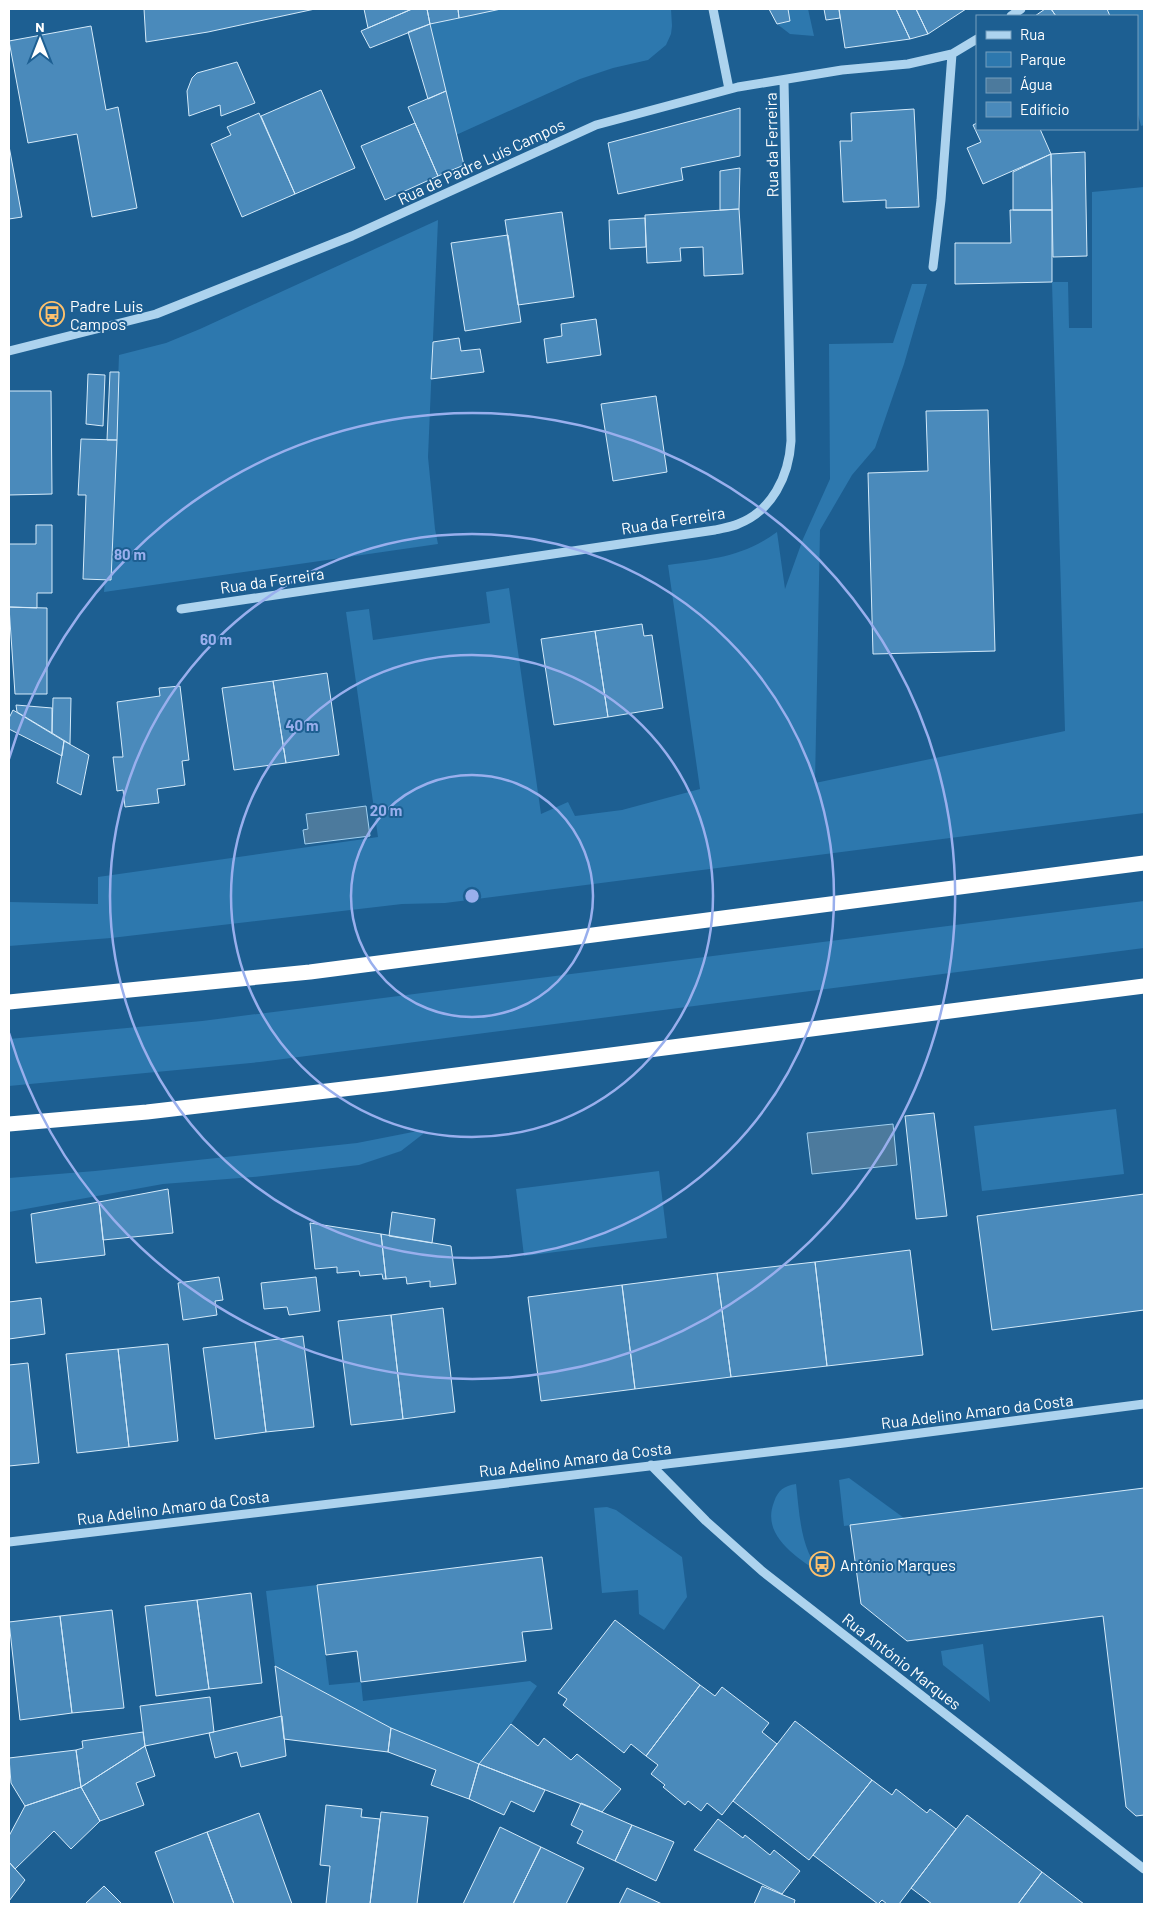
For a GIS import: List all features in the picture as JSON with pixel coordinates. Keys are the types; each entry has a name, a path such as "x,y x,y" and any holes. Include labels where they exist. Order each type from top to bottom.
{"highway":[{"path":"9,1002 310,972 1144,863"},
{"path":"9,1124 147,1112 386,1084 1144,986"}],"street":[{"path":"713,9 729,89"},
{"name":"Rua de Padre Luís Campos","path":"9,351 156,314 352,236 588,128 729,89 842,70 908,64 952,54 976,40"},
{"path":"933,268 942,200 952,54"},
{"name":"Rua da Ferreira","path":"181,608 715,530 738,524 762,508 776,493 786,472 791,441 784,80"},
{"name":"Rua Adelino Amaro da Costa","path":"9,1542 844,1443 1144,1404"},
{"name":"Rua António Marques","path":"651,1465 706,1521 762,1571 1144,1869"}],"green space":[{"path":"501,9 671,9 672,26 666,45 648,60 613,68 580,79 456,135 430,24"},
{"path":"788,9 808,9 814,36 790,34 777,24 790,21"},
{"path":"1107,9 1144,9 1144,125 1141,126 1138,115 1138,15 1110,15"},
{"path":"1144,187 1144,813 445,903 402,904 111,938 9,946 9,902 98,904 98,877 378,837 346,612 369,609 373,640 490,623 486,592 509,588 541,814 568,802 575,816 622,810 700,789 668,565 725,556 764,541 777,532 785,589 803,539 830,479 829,344 893,343 912,284 927,284 904,364 875,448 852,475 820,530 815,783 1065,731 1052,282 1068,282 1069,328 1092,328 1092,192"},
{"path":"438,220 428,457 438,544 104,592 105,580 111,580 119,355 166,343 200,329"},
{"path":"1144,901 1144,948 260,1062 9,1086 9,1039 202,1021"},
{"path":"1116,1109 1124,1174 982,1191 974,1126"},
{"path":"423,1130 423,1134 401,1151 359,1165 253,1177 163,1184 9,1212 9,1178 95,1171 357,1143"},
{"path":"659,1171 667,1238 524,1256 516,1189"},
{"path":"849,1478 904,1518 844,1526 839,1480"},
{"path":"796,1484 800,1521 806,1545 810,1557 825,1577 785,1546 773,1526 771,1515 777,1494 785,1487"},
{"path":"607,1507 616,1510 682,1557 687,1597 664,1630 639,1614 638,1590 602,1593 594,1508"},
{"path":"317,1585 329,1685 361,1682 363,1701 530,1681 537,1686 511,1724 479,1764 391,1728 275,1666 266,1591"},
{"path":"983,1644 990,1702 943,1665 941,1651"}],"water":[{"path":"366,806 370,836 305,844 303,830 308,829 306,814"},
{"path":"893,1124 897,1165 812,1174 807,1133"}],"building":[{"path":"144,9 315,9 208,32 146,42"},
{"path":"364,9 412,9 368,28"},
{"path":"412,9 427,9 430,24 370,48 361,31"},
{"path":"427,9 458,9 459,18 430,24"},
{"path":"458,9 501,9 459,18"},
{"path":"769,9 788,9 790,21 777,24"},
{"path":"824,9 839,9 840,18 826,20"},
{"path":"839,9 896,9 910,39 845,48"},
{"path":"896,9 916,9 928,34 910,39"},
{"path":"916,9 966,9 928,34"},
{"path":"1045,9 1051,9 1055,15 1036,15"},
{"path":"1051,9 1107,9 1110,15 1055,15"},
{"path":"430,24 446,91 428,99 408,32"},
{"path":"91,26 106,110 118,107 137,208 92,217 77,134 28,143 9,41"},
{"path":"237,62 255,103 221,116 220,105 189,116 187,91 192,78 197,73"},
{"path":"321,90 355,168 295,194 261,116"},
{"path":"446,91 464,165 438,176 408,107"},
{"path":"740,108 740,156 681,168 683,180 618,194 608,143"},
{"path":"914,109 919,207 886,208 886,200 843,202 840,141 852,141 851,113"},
{"path":"259,113 295,194 242,217 211,144 231,135 227,127"},
{"path":"415,123 438,176 385,200 361,146"},
{"path":"976,124 976,130 1040,130 1051,154 983,184 967,148 981,142 973,125"},
{"path":"9,146 22,217 9,219"},
{"path":"1085,152 1087,256 1053,257 1051,154"},
{"path":"1051,154 1052,210 1013,210 1013,172"},
{"path":"740,168 739,209 720,210 720,171"},
{"path":"739,209 743,274 704,276 703,247 680,248 681,261 647,263 645,215"},
{"path":"1010,210 1052,210 1052,282 955,284 955,243 1011,243"},
{"path":"562,212 574,297 518,305 505,220"},
{"path":"645,218 646,247 610,249 609,220"},
{"path":"508,235 521,322 465,331 451,243"},
{"path":"596,319 601,355 547,363 544,339 562,336 561,324"},
{"path":"459,338 461,351 480,349 484,372 431,379 433,342"},
{"path":"110,372 119,372 117,440 107,440"},
{"path":"88,374 105,375 103,426 86,424"},
{"path":"9,391 51,391 52,494 9,495"},
{"path":"656,396 667,472 613,481 601,404"},
{"path":"988,410 995,651 873,654 868,473 928,471 926,411"},
{"path":"81,439 117,440 111,580 83,579 86,495 78,495"},
{"path":"36,525 52,525 52,593 37,593 37,608 9,607 9,544 36,544"},
{"path":"9,607 47,608 47,694 15,694"},
{"path":"642,624 644,636 652,635 663,708 608,717 595,631"},
{"path":"595,631 608,717 554,725 541,639"},
{"path":"327,673 339,755 286,763 273,681"},
{"path":"273,681 286,763 234,770 222,688"},
{"path":"180,686 189,760 182,761 185,785 157,789 159,803 125,807 123,790 117,791 113,757 123,757 117,702 160,696 159,688"},
{"path":"53,698 71,698 70,744 52,733"},
{"path":"16,705 52,708 52,733 17,712"},
{"path":"13,710 64,741 62,756 9,729 9,718"},
{"path":"64,741 89,755 81,795 57,783"},
{"path":"934,1113 947,1216 916,1219 905,1116"},
{"path":"168,1189 173,1233 103,1240 99,1202"},
{"path":"1144,1194 1144,1310 992,1330 977,1216"},
{"path":"99,1202 105,1255 36,1263 31,1214"},
{"path":"392,1212 435,1219 432,1243 389,1236"},
{"path":"310,1223 381,1234 386,1279 383,1279 382,1274 360,1276 359,1271 337,1273 337,1267 315,1269"},
{"path":"381,1234 451,1246 456,1284 430,1287 430,1281 407,1284 406,1277 386,1279"},
{"path":"910,1250 923,1355 827,1366 815,1262"},
{"path":"815,1262 827,1366 731,1377 717,1273"},
{"path":"717,1273 731,1377 635,1389 622,1285"},
{"path":"219,1277 223,1300 215,1301 217,1315 183,1320 178,1283"},
{"path":"316,1277 320,1311 289,1315 287,1307 264,1309 261,1283"},
{"path":"622,1285 635,1389 541,1401 528,1297"},
{"path":"41,1298 45,1334 9,1339 9,1302"},
{"path":"443,1308 455,1412 403,1419 391,1315"},
{"path":"391,1315 403,1419 351,1425 338,1321"},
{"path":"303,1336 314,1427 266,1432 255,1342"},
{"path":"255,1342 266,1432 215,1439 203,1348"},
{"path":"168,1344 178,1441 129,1447 118,1349"},
{"path":"118,1349 129,1447 77,1453 66,1354"},
{"path":"28,1363 39,1463 9,1466 9,1365"},
{"path":"1144,1488 1144,1815 1136,1816 1126,1807 1103,1616 907,1641 861,1604 850,1525"},
{"path":"542,1557 552,1629 522,1632 526,1661 361,1682 357,1651 326,1655 317,1585"},
{"path":"251,1593 262,1683 209,1689 197,1600"},
{"path":"197,1600 209,1689 156,1696 145,1606"},
{"path":"112,1610 124,1708 72,1713 60,1616"},
{"path":"60,1616 72,1713 20,1720 9,1622"},
{"path":"615,1620 700,1685 646,1756 631,1744 624,1753 563,1705 567,1699 558,1693"},
{"path":"275,1666 391,1728 388,1752 284,1739"},
{"path":"700,1685 715,1696 722,1687 769,1723 762,1732 777,1744 722,1815 707,1803 701,1811 688,1801 685,1805 663,1787 665,1785 651,1774 658,1765 646,1756"},
{"path":"210,1697 214,1732 145,1746 140,1706"},
{"path":"282,1716 286,1756 241,1767 237,1752 215,1758 209,1733"},
{"path":"795,1721 872,1780 809,1860 733,1801"},
{"path":"511,1724 538,1746 544,1738 571,1760 577,1754 621,1789 602,1812 479,1764"},
{"path":"391,1728 479,1764 469,1799 431,1785 436,1770 388,1752"},
{"path":"143,1732 145,1746 81,1787 76,1750 83,1748 82,1741"},
{"path":"145,1746 155,1776 136,1783 144,1805 100,1821 81,1787"},
{"path":"76,1750 81,1787 25,1806 11,1783 9,1758"},
{"path":"479,1764 545,1790 534,1812 511,1801 504,1815 469,1799"},
{"path":"872,1780 892,1795 896,1789 927,1813 930,1809 956,1829 899,1904 887,1904 882,1900 878,1904 813,1855"},
{"path":"81,1787 100,1821 71,1849 54,1831 15,1869 9,1862 9,1836 25,1806"},
{"path":"581,1803 632,1825 615,1861 577,1843 583,1831 571,1825"},
{"path":"326,1805 362,1809 361,1817 380,1819 370,1904 326,1904 330,1866 320,1865"},
{"path":"381,1812 428,1817 417,1904 370,1904"},
{"path":"259,1813 292,1904 234,1904 207,1832"},
{"path":"967,1815 1042,1872 1018,1904 932,1904 911,1888"},
{"path":"718,1819 743,1838 745,1835 770,1855 774,1850 800,1871 782,1894 694,1850"},
{"path":"632,1825 674,1842 656,1881 615,1861"},
{"path":"500,1827 541,1847 513,1904 463,1904"},
{"path":"207,1832 234,1904 174,1904 155,1852"},
{"path":"541,1847 584,1868 566,1904 513,1904"},
{"path":"9,1862 25,1880 9,1901"},
{"path":"1042,1872 1084,1904 1018,1904"},
{"path":"104,1886 122,1904 85,1904"},
{"path":"762,1886 795,1900 794,1904 754,1904"},
{"path":"627,1888 662,1904 619,1904"}],"place":[{"name":"Padre Luis Campos","path":"52,314"},
{"name":"António Marques","path":"822,1564"}]}
